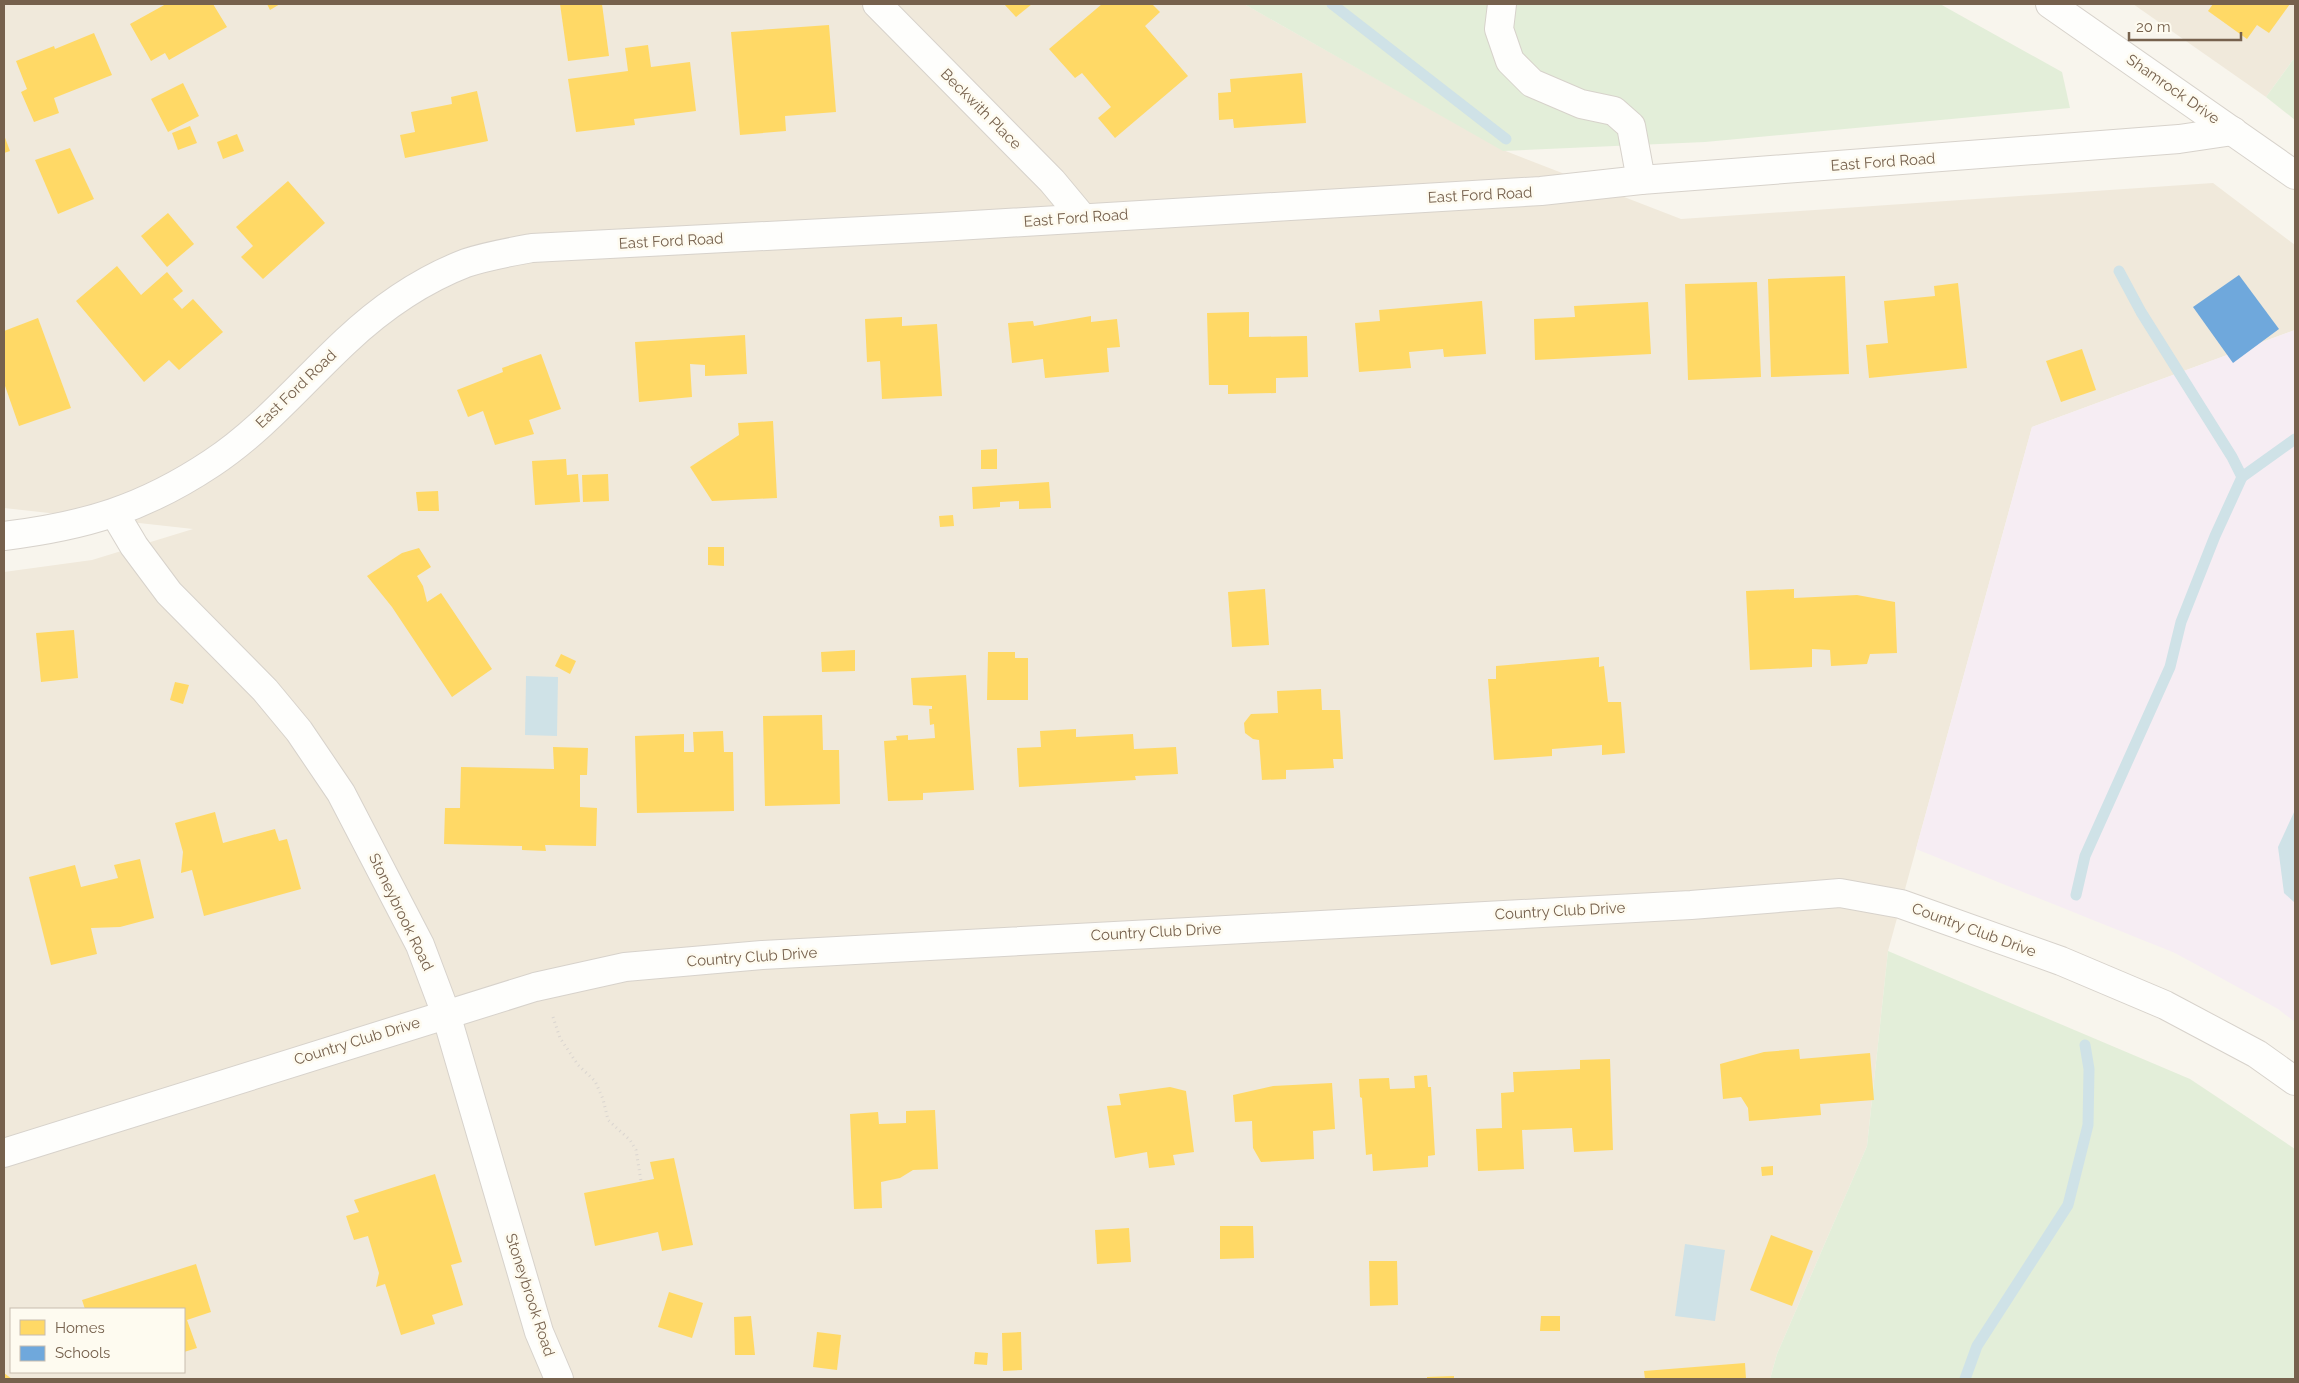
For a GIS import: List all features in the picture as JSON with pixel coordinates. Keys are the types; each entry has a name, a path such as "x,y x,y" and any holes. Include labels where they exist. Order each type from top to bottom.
{"street":[{"name":"Beckwith Place","path":"877,4 1052,181 1082,217"},
{"path":"1502,4 1499,28 1510,62 1532,84 1581,104 1614,111 1631,126 1641,180"},
{"name":"Shamrock Drive","path":"2050,4 2295,175"},
{"name":"East Ford Road","path":"4,536 58,529 116,514 156,497 213,463 274,412 347,340 377,316 424,284 466,263 532,248 940,227 1541,191 1641,180 2179,139 2233,130"},
{"name":"Stoneybrook Road","path":"116,514 134,546 170,593 265,690 299,730 341,793 420,945 446,1014 539,1332 558,1379"},
{"name":"Country Club Drive","path":"4,1153 544,984 625,968 715,958 1182,930 1674,906 1840,893 1901,904 2061,961 2165,1006 2257,1054 2295,1081"}],"path":[{"path":"544,984 560,1038 578,1065 594,1081 603,1099 608,1120 630,1140 636,1150 641,1181"}],"shaded area":[{"path":"4,4 1244,4 1503,150 1681,219 2213,183 2295,245 2295,330 2032,427 1888,951 1867,1146 1777,1354 1770,1379 4,1379 4,572 92,560 193,529 4,508"},
{"path":"2133,4 2295,4 2295,57 2266,97"},
{"path":"2295,330 2295,1022 2278,1009 2175,953 1916,849 2032,427"},
{"path":"526,676 558,677 557,736 525,735"},
{"path":"2295,810 2295,903 2284,893 2278,847"},
{"path":"1685,1244 1725,1250 1715,1321 1675,1316"}],"green space":[{"path":"1244,4 1940,4 2062,72 2070,108 1705,142 1503,151"},
{"path":"2295,57 2295,120 2266,97"},
{"path":"1888,951 2190,1079 2295,1149 2295,1379 1770,1379 1777,1354 1867,1146"}],"building: Homes":[{"path":"166,4 213,4 227,27 169,60 165,53 151,61 130,24"},
{"path":"267,4 280,4 270,10"},
{"path":"560,4 602,4 609,56 568,61"},
{"path":"1004,4 1032,4 1016,17"},
{"path":"1102,4 1152,4 1160,12 1145,26 1188,76 1115,138 1098,118 1111,107 1082,73 1075,78 1049,49"},
{"path":"2213,4 2290,4 2269,33 2257,25 2247,39 2208,11"},
{"path":"829,25 836,112 785,116 786,131 740,135 731,32"},
{"path":"94,33 112,75 54,98 59,113 34,122 21,92 27,89 16,61 54,46 55,49"},
{"path":"648,45 651,67 690,62 696,111 634,119 635,125 576,132 568,79 628,71 625,48"},
{"path":"1302,73 1306,123 1234,128 1233,119 1219,120 1218,93 1231,92 1230,79"},
{"path":"183,83 199,116 168,132 151,99"},
{"path":"477,91 488,141 405,158 400,135 415,132 411,112 452,104 451,97"},
{"path":"190,126 197,143 178,150 172,133"},
{"path":"237,134 244,151 223,159 217,142"},
{"path":"4,135 10,151 4,153"},
{"path":"70,148 94,199 58,214 35,160"},
{"path":"288,181 325,223 263,279 241,257 253,246 236,227"},
{"path":"168,213 194,244 167,267 141,236"},
{"path":"117,266 141,295 167,272 183,291 173,299 182,309 193,299 223,332 179,370 169,360 144,382 76,301"},
{"path":"1845,276 1849,374 1771,377 1768,279"},
{"path":"1757,282 1761,377 1688,380 1685,284"},
{"path":"1958,283 1967,368 1869,378 1866,345 1888,343 1884,301 1935,296 1934,286"},
{"path":"1482,301 1486,354 1444,357 1443,349 1409,352 1411,368 1359,372 1355,323 1380,321 1379,310"},
{"path":"1648,302 1651,354 1535,360 1534,319 1575,317 1574,306"},
{"path":"1249,312 1249,337 1307,336 1308,377 1276,378 1276,393 1228,394 1228,385 1209,385 1207,313"},
{"path":"1091,316 1091,322 1117,319 1120,347 1107,348 1109,372 1045,378 1043,359 1012,363 1008,323 1033,321 1034,326"},
{"path":"902,317 902,326 937,324 942,396 882,399 880,361 867,362 865,319"},
{"path":"38,318 71,408 19,426 4,383 4,331"},
{"path":"745,335 747,374 705,376 705,365 690,364 692,397 639,402 635,342"},
{"path":"2082,349 2096,390 2061,402 2046,361"},
{"path":"541,354 561,409 529,420 534,434 495,445 483,411 468,417 457,390 503,372 502,368"},
{"path":"773,421 777,498 712,501 690,467 739,435 738,423"},
{"path":"997,449 997,469 981,469 981,450"},
{"path":"566,459 567,475 578,474 580,502 535,505 532,461"},
{"path":"608,474 609,501 583,502 582,475"},
{"path":"1049,482 1051,508 1019,509 1019,501 1000,502 1000,507 973,509 972,487"},
{"path":"438,491 439,511 418,511 416,492"},
{"path":"953,515 954,526 940,527 939,516"},
{"path":"708,547 724,547 724,566 708,565"},
{"path":"419,548 431,567 417,576 423,586 427,602 441,593 492,669 452,697 392,607 367,576 402,553"},
{"path":"1265,589 1269,645 1232,647 1228,592"},
{"path":"1794,589 1794,598 1857,595 1895,602 1897,653 1870,654 1867,664 1831,666 1830,650 1812,649 1812,667 1750,670 1746,591"},
{"path":"74,630 78,678 41,682 36,633"},
{"path":"855,650 855,671 822,672 821,652"},
{"path":"988,652 1015,652 1015,658 1028,658 1028,700 987,700"},
{"path":"561,654 576,661 570,674 555,666"},
{"path":"1599,657 1599,667 1604,666 1608,702 1621,702 1625,753 1602,755 1602,745 1552,749 1552,756 1494,760 1488,679 1496,679 1496,666"},
{"path":"966,675 974,790 923,793 923,800 888,801 884,741 897,740 896,736 908,735 908,740 935,738 934,724 930,725 929,709 932,709 932,706 913,705 911,678"},
{"path":"175,682 189,685 183,704 170,700"},
{"path":"1321,689 1322,710 1340,710 1343,759 1333,759 1334,768 1286,770 1286,779 1262,780 1259,740 1253,739 1245,733 1244,723 1251,714 1278,713 1277,691"},
{"path":"822,715 823,750 839,750 840,804 765,806 763,716"},
{"path":"1076,729 1076,737 1133,734 1134,749 1176,747 1178,774 1135,776 1136,780 1019,787 1017,748 1041,747 1040,731"},
{"path":"723,731 724,752 733,752 734,811 637,813 635,736 684,734 684,752 694,752 693,732"},
{"path":"553,747 588,748 587,775 580,775 580,807 597,808 596,846 545,845 546,851 522,850 522,846 444,844 445,808 460,808 461,767 554,769"},
{"path":"215,812 223,843 275,829 279,841 287,839 301,889 204,916 192,870 181,873 183,852 175,823"},
{"path":"140,859 154,918 120,927 91,928 97,954 51,965 29,877 75,865 81,887 118,878 114,865"},
{"path":"1799,1049 1800,1059 1870,1053 1874,1100 1820,1104 1821,1115 1749,1121 1748,1108 1741,1097 1723,1099 1720,1064 1764,1052"},
{"path":"1610,1059 1613,1150 1574,1152 1572,1128 1522,1130 1524,1169 1478,1171 1476,1129 1502,1128 1501,1093 1514,1092 1513,1072 1580,1069 1580,1060"},
{"path":"1427,1075 1428,1087 1431,1087 1435,1155 1428,1156 1428,1167 1373,1171 1372,1154 1366,1155 1359,1079 1389,1078 1390,1089 1415,1088 1414,1076"},
{"path":"1332,1083 1335,1129 1313,1131 1314,1159 1261,1162 1253,1148 1252,1121 1235,1122 1233,1095 1273,1086"},
{"path":"1170,1087 1186,1091 1194,1152 1173,1155 1175,1165 1149,1168 1147,1152 1115,1158 1107,1106 1121,1105 1119,1094"},
{"path":"935,1110 938,1169 913,1170 900,1178 881,1182 882,1208 854,1209 850,1114 878,1112 879,1124 906,1123 906,1111"},
{"path":"674,1158 693,1245 662,1251 658,1232 595,1246 584,1193 654,1179 650,1162"},
{"path":"1773,1166 1773,1175 1762,1176 1761,1167"},
{"path":"435,1174 462,1262 451,1265 463,1305 432,1315 435,1324 401,1335 385,1284 376,1287 379,1273 368,1236 354,1240 346,1216 359,1212 354,1200"},
{"path":"1220,1226 1253,1226 1254,1258 1220,1259"},
{"path":"1129,1228 1131,1262 1097,1264 1095,1230"},
{"path":"1771,1235 1813,1251 1792,1306 1750,1290"},
{"path":"1369,1261 1397,1261 1398,1305 1370,1306"},
{"path":"196,1264 211,1312 187,1320 197,1348 185,1352 185,1308 85,1308 82,1300"},
{"path":"669,1292 703,1303 692,1338 658,1327"},
{"path":"751,1316 755,1355 735,1355 734,1317"},
{"path":"1541,1316 1560,1316 1560,1331 1540,1331"},
{"path":"817,1332 841,1335 837,1370 813,1367"},
{"path":"1021,1332 1022,1370 1003,1371 1002,1333"},
{"path":"975,1352 988,1353 987,1365 974,1364"},
{"path":"1745,1363 1746,1379 1645,1379 1644,1371"},
{"path":"4,1373 12,1379 4,1379"},
{"path":"1454,1376 1454,1379 1427,1379 1427,1377"}],"building: Schools":[{"path":"2239,275 2279,329 2233,363 2193,307"}],"waterway":[{"path":"1332,4 1506,139"},
{"path":"2119,271 2141,312 2232,457 2242,477"},
{"path":"2076,895 2085,856 2170,667 2181,622 2215,536 2242,477 2295,439"},
{"path":"1965,1379 1977,1346 2068,1205 2088,1125 2089,1069 2085,1045"}]}
